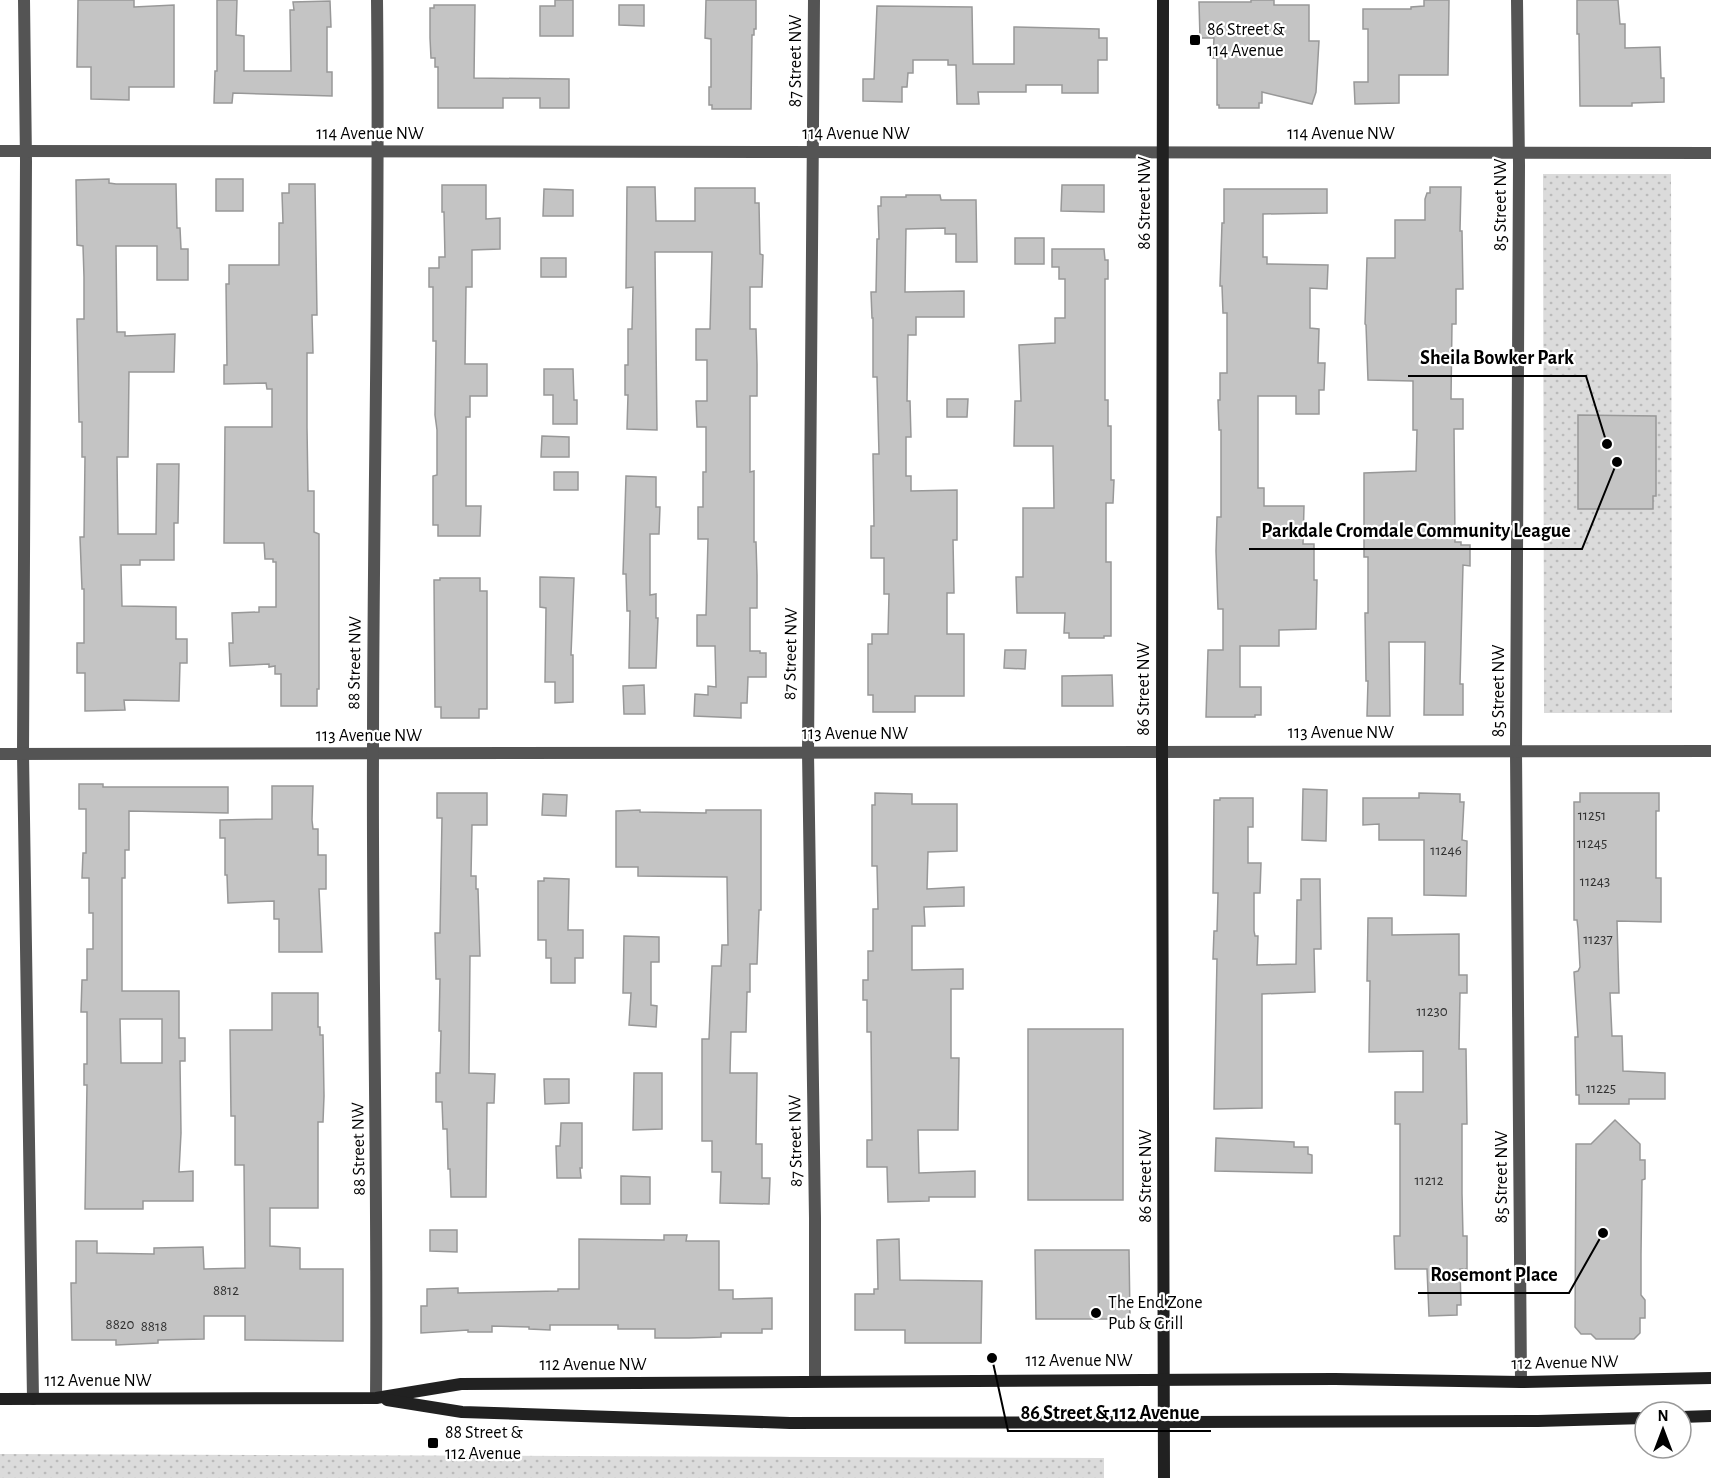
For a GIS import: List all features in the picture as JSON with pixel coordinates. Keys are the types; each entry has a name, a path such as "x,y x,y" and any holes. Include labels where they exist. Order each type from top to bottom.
{"main road":[{"name":"86 Street NW","path":"1163,0 1164,1478"},
{"name":"112 Avenue NW","path":"0,1400 376,1398 461,1384 1164,1379 1521,1382 1711,1378"},
{"name":"112 Avenue NW","path":"376,1398 462,1412 779,1422 1538,1421 1633,1418"},
{"path":"1693,1417 1711,1416"}],"street":[{"path":"24,0 26,151 23,754 33,1399"},
{"name":"88 Street NW","path":"376,1398 377,1220 372,754 379,152 377,0"},
{"name":"87 Street NW","path":"814,0 808,753 815,1218 815,1381"},
{"name":"85 Street NW","path":"1517,0 1519,152 1516,751 1521,1382"},
{"name":"114 Avenue NW","path":"0,151 1711,153"},
{"name":"113 Avenue NW","path":"0,754 1711,751"}],"shaded area":[{"path":"1543,174 1671,174 1672,713 1544,713"},
{"path":"0,1454 1104,1458 1104,1478 0,1478"}],"building":[{"path":"78,0 134,0 134,7 174,5 174,87 129,87 129,100 91,99 91,67 77,67"},
{"path":"217,0 237,0 236,35 244,36 244,71 291,71 290,10 294,10 293,2 330,1 331,27 327,27 327,72 332,72 332,96 233,93 232,103 214,103 215,71 217,71"},
{"path":"555,0 573,0 573,36 540,36 540,6 555,6"},
{"path":"706,0 756,0 756,29 752,35 751,109 712,109 712,105 709,105 711,39 705,38"},
{"path":"1251,0 1274,0 1274,5 1309,5 1309,41 1319,41 1316,92 1312,104 1262,92 1262,103 1259,103 1259,108 1219,108 1217,105 1217,58 1213,58 1214,38 1200,38 1199,2 1251,2"},
{"path":"1424,0 1449,0 1448,75 1399,75 1399,103 1355,104 1354,82 1368,82 1368,29 1363,29 1363,9 1411,9 1411,7 1424,6"},
{"path":"1577,0 1618,0 1620,24 1625,24 1625,48 1660,47 1664,102 1632,103 1632,106 1580,106"},
{"path":"434,5 475,5 474,78 569,79 569,108 540,108 540,98 503,98 503,108 438,108 438,67 435,67 435,58 431,58 430,38 430,8 434,8"},
{"path":"619,5 644,5 644,26 619,25"},
{"path":"877,6 972,7 973,64 1014,64 1014,27 1099,29 1099,38 1107,38 1107,60 1098,60 1098,93 1062,93 1062,85 1026,85 1026,92 978,92 979,104 957,104 956,65 948,65 948,60 913,60 913,73 908,73 907,87 902,87 902,102 863,101 863,79 874,79"},
{"path":"109,179 109,183 116,184 176,184 177,228 180,228 181,249 188,249 188,280 157,280 157,246 116,246 117,332 125,332 125,336 175,334 174,372 129,372 128,457 117,457 118,534 156,534 157,464 179,464 178,523 174,523 174,560 140,560 140,565 121,565 122,606 176,607 176,639 187,639 187,663 180,663 179,701 124,700 125,710 85,711 85,673 77,673 77,643 84,643 84,589 82,589 80,537 84,537 85,457 82,457 82,422 79,422 77,319 84,319 84,277 83,246 77,245 76,180"},
{"path":"216,179 243,179 243,211 216,211"},
{"path":"289,184 315,184 317,315 312,315 313,353 307,353 307,427 308,491 314,491 314,532 319,534 319,689 317,689 317,706 281,706 281,674 275,674 275,666 269,667 269,664 230,666 229,643 233,643 232,613 259,612 259,607 276,607 276,562 273,562 273,559 265,559 264,543 224,543 225,427 272,427 272,389 267,389 266,383 224,384 224,365 227,365 226,284 229,284 229,265 279,265 279,223 283,223 282,193 289,193"},
{"path":"442,185 486,185 486,219 500,218 500,249 472,250 472,287 466,287 465,364 487,364 487,396 470,396 470,417 466,417 466,506 481,506 480,536 438,536 438,525 433,525 433,476 437,475 436,341 433,341 433,287 429,287 429,268 439,268 439,257 445,257"},
{"path":"1062,185 1104,185 1104,212 1061,211"},
{"path":"627,187 655,187 656,221 695,221 695,188 755,188 755,203 759,203 760,254 763,255 762,287 750,287 750,329 756,329 757,364 757,396 750,396 750,472 754,471 757,608 750,608 750,651 766,653 766,677 748,677 747,703 741,703 741,718 694,716 695,694 708,695 708,686 716,687 715,646 697,646 697,615 706,615 708,539 698,539 698,507 703,507 703,472 706,472 706,427 697,427 696,401 707,401 707,360 696,360 696,329 710,329 712,252 655,252 657,430 627,429 628,395 625,395 625,365 628,365 628,329 632,329 633,287 626,288"},
{"path":"1430,187 1461,187 1460,231 1462,231 1463,289 1456,289 1456,324 1452,324 1451,399 1463,399 1463,429 1454,429 1455,542 1470,545 1470,566 1463,565 1460,684 1463,684 1463,715 1424,715 1425,642 1389,642 1390,716 1367,716 1365,613 1368,613 1368,557 1364,557 1364,473 1416,471 1417,430 1413,430 1413,381 1368,380 1365,324 1367,258 1395,258 1395,220 1425,220 1425,199 1427,193 1430,193"},
{"path":"544,189 573,190 573,216 543,216"},
{"path":"1224,189 1327,189 1327,213 1263,214 1263,257 1267,257 1267,264 1328,265 1327,289 1310,288 1310,328 1319,329 1318,363 1325,363 1324,390 1319,390 1319,414 1296,414 1296,396 1258,396 1258,488 1264,488 1264,506 1304,506 1303,544 1314,544 1314,580 1317,580 1316,629 1279,630 1279,646 1240,646 1240,687 1261,687 1261,715 1255,715 1255,717 1206,717 1208,650 1223,650 1223,609 1218,609 1216,551 1217,517 1221,517 1221,430 1219,430 1218,400 1220,400 1220,373 1227,373 1227,313 1223,313 1222,286 1220,286"},
{"path":"906,195 940,195 941,200 976,200 977,262 956,262 956,234 945,234 945,228 906,229 905,292 964,291 964,317 916,317 916,335 908,335 907,401 910,401 911,437 906,437 906,476 911,476 911,491 957,490 957,540 953,540 954,593 947,593 947,634 964,634 964,696 915,696 915,712 873,712 873,695 868,695 868,644 872,644 872,634 888,634 889,594 884,594 884,558 871,558 871,526 874,526 873,454 879,454 877,377 873,377 871,292 876,292 878,206 881,206 881,197 906,197"},
{"path":"1015,238 1044,238 1044,264 1015,264"},
{"path":"1052,249 1104,249 1105,260 1108,260 1108,279 1105,279 1105,400 1108,400 1108,426 1111,426 1111,480 1114,480 1113,503 1106,503 1106,562 1111,562 1111,636 1104,636 1104,638 1069,638 1069,633 1064,633 1065,613 1017,613 1016,577 1023,577 1023,508 1054,508 1053,446 1014,446 1015,401 1021,401 1019,345 1055,343 1055,318 1065,318 1065,279 1059,279 1059,267 1052,267"},
{"path":"541,258 566,258 566,277 541,277"},
{"path":"544,369 573,369 577,424 553,424 553,395 544,395"},
{"path":"947,399 968,399 967,417 947,417"},
{"path":"1578,415 1656,416 1656,496 1653,496 1653,509 1578,509"},
{"path":"542,436 569,437 569,457 541,457"},
{"path":"554,472 578,472 578,490 554,490"},
{"path":"626,476 656,477 656,507 660,507 659,534 650,534 650,595 656,594 656,618 658,618 656,668 629,668 630,611 627,611 626,574 623,574"},
{"path":"540,577 574,578 571,655 573,655 573,702 555,703 555,682 545,682 546,608 540,607"},
{"path":"440,578 480,578 480,591 487,591 487,709 479,709 479,718 441,718 441,707 435,707 434,580 440,580"},
{"path":"1005,650 1026,650 1025,669 1004,668"},
{"path":"1112,675 1113,706 1062,706 1062,676"},
{"path":"644,685 645,714 624,714 623,686"},
{"path":"79,784 103,784 103,787 228,787 228,813 129,811 129,850 125,850 125,878 122,878 122,991 179,991 179,1038 185,1038 185,1061 180,1061 179,1172 193,1171 193,1201 143,1201 143,1209 85,1209 87,1085 84,1085 84,1064 87,1064 87,1012 81,1012 82,980 87,980 87,949 93,949 93,913 89,913 89,878 82,878 83,853 86,853 86,809 79,809","holes":["120,1019 162,1019 162,1063 121,1063"]},
{"path":"272,786 313,786 313,829 318,829 318,855 326,855 326,889 319,889 322,952 279,952 279,919 274,919 274,901 228,903 225,838 220,838 220,820 272,819"},
{"path":"1303,789 1327,790 1326,841 1302,840"},
{"path":"437,793 487,793 487,825 472,825 471,876 476,876 476,889 478,889 480,956 470,956 469,1073 495,1074 494,1103 487,1103 486,1197 451,1197 447,1129 443,1129 442,1102 436,1102 436,1073 440,1073 441,1031 439,1031 440,979 436,979 435,933 440,933 442,818 437,818"},
{"path":"875,793 912,794 912,804 957,804 957,851 928,852 927,889 964,887 964,906 924,907 925,926 912,926 912,970 963,969 963,989 951,989 951,1058 959,1058 958,1130 918,1130 919,1173 975,1171 975,1197 929,1197 929,1201 888,1202 887,1167 867,1167 867,1140 872,1140 871,1032 867,1032 867,1000 863,1000 863,980 868,980 868,951 873,951 873,909 878,909 877,866 872,866 872,805 875,805"},
{"path":"1419,793 1460,794 1460,802 1464,802 1462,840 1467,841 1466,896 1424,895 1424,840 1379,840 1379,824 1363,825 1363,798 1419,798"},
{"path":"1580,793 1659,793 1659,811 1656,811 1656,878 1661,878 1661,922 1617,921 1619,993 1610,993 1612,1036 1622,1036 1623,1071 1665,1073 1665,1099 1629,1099 1629,1104 1579,1104 1579,1095 1576,1095 1575,1037 1578,1037 1574,972 1580,967 1577,920 1574,920 1574,802 1580,802"},
{"path":"543,794 567,795 566,816 542,815"},
{"path":"1220,798 1253,798 1253,827 1248,827 1248,863 1261,863 1260,893 1254,893 1254,931 1255,936 1258,936 1257,965 1296,964 1297,900 1301,900 1301,879 1320,879 1321,949 1314,949 1315,992 1262,994 1262,1108 1214,1109 1217,959 1213,959 1214,931 1217,931 1218,893 1213,893 1214,800 1220,800"},
{"path":"640,810 640,812 706,813 706,810 761,810 761,910 759,910 757,964 750,964 746,1032 731,1032 730,1073 757,1073 756,1144 762,1144 762,1178 770,1178 769,1204 720,1203 721,1172 712,1172 712,1141 702,1141 702,1039 709,1039 712,966 721,966 722,945 728,945 727,877 638,876 638,867 616,867 616,811"},
{"path":"544,878 569,879 568,930 583,930 583,958 575,958 575,983 551,983 551,958 546,958 546,940 538,940 538,881 544,881"},
{"path":"1368,918 1392,918 1392,935 1459,934 1459,975 1467,975 1467,993 1460,993 1459,1049 1466,1049 1467,1124 1462,1124 1462,1193 1463,1236 1467,1236 1467,1269 1460,1269 1461,1305 1457,1305 1457,1315 1429,1316 1427,1269 1395,1269 1394,1236 1400,1236 1400,1124 1395,1124 1395,1092 1423,1092 1423,1051 1369,1052"},
{"path":"624,936 659,937 659,962 651,962 651,1005 657,1006 656,1027 629,1025 631,993 623,993"},
{"path":"272,993 318,993 318,1027 320,1027 320,1035 323,1035 324,1096 323,1122 318,1122 318,1208 270,1208 270,1246 300,1248 300,1269 343,1269 343,1341 245,1340 245,1316 204,1316 204,1339 158,1340 158,1343 116,1345 116,1340 72,1340 71,1283 76,1283 76,1241 97,1241 97,1253 154,1254 154,1248 203,1247 204,1269 245,1268 244,1165 235,1165 235,1116 231,1116 230,1030 272,1030"},
{"path":"1028,1029 1123,1029 1123,1200 1028,1200"},
{"path":"634,1073 662,1073 662,1129 633,1130"},
{"path":"544,1079 569,1079 569,1103 545,1104"},
{"path":"1615,1120 1640,1144 1640,1160 1645,1160 1645,1179 1642,1180 1641,1295 1645,1300 1645,1318 1640,1318 1640,1333 1634,1339 1596,1339 1591,1334 1581,1334 1575,1327 1576,1144 1591,1144"},
{"path":"561,1123 582,1123 581,1178 557,1178 556,1146 560,1146"},
{"path":"1216,1138 1294,1142 1294,1147 1308,1147 1308,1154 1312,1155 1312,1173 1215,1171"},
{"path":"621,1176 650,1177 650,1204 621,1204"},
{"path":"430,1230 457,1230 457,1252 430,1251"},
{"path":"664,1235 687,1235 686,1241 719,1241 719,1290 733,1290 733,1299 772,1298 772,1329 762,1329 762,1333 721,1333 721,1337 689,1338 655,1338 655,1329 618,1329 618,1325 550,1325 550,1330 492,1326 492,1332 468,1332 468,1330 421,1333 421,1306 427,1306 427,1289 458,1288 458,1293 579,1289 579,1239 664,1240"},
{"path":"899,1239 900,1280 982,1281 981,1343 905,1343 905,1330 855,1330 855,1294 874,1294 874,1289 878,1289 877,1240"},
{"path":"1035,1250 1129,1250 1130,1319 1036,1319"}],"place":[{"name":"86 Street & 114 Avenue","path":"1195,40"},
{"name":"Sheila Bowker Park","path":"1607,444"},
{"name":"Parkdale Cromdale Community League","path":"1617,462"},
{"name":"Rosemont Place","path":"1603,1233"},
{"name":"The End Zone Pub & Grill","path":"1096,1313"},
{"name":"86 Street & 112 Avenue","path":"992,1358"},
{"name":"88 Street & 112 Avenue","path":"433,1443"}]}
